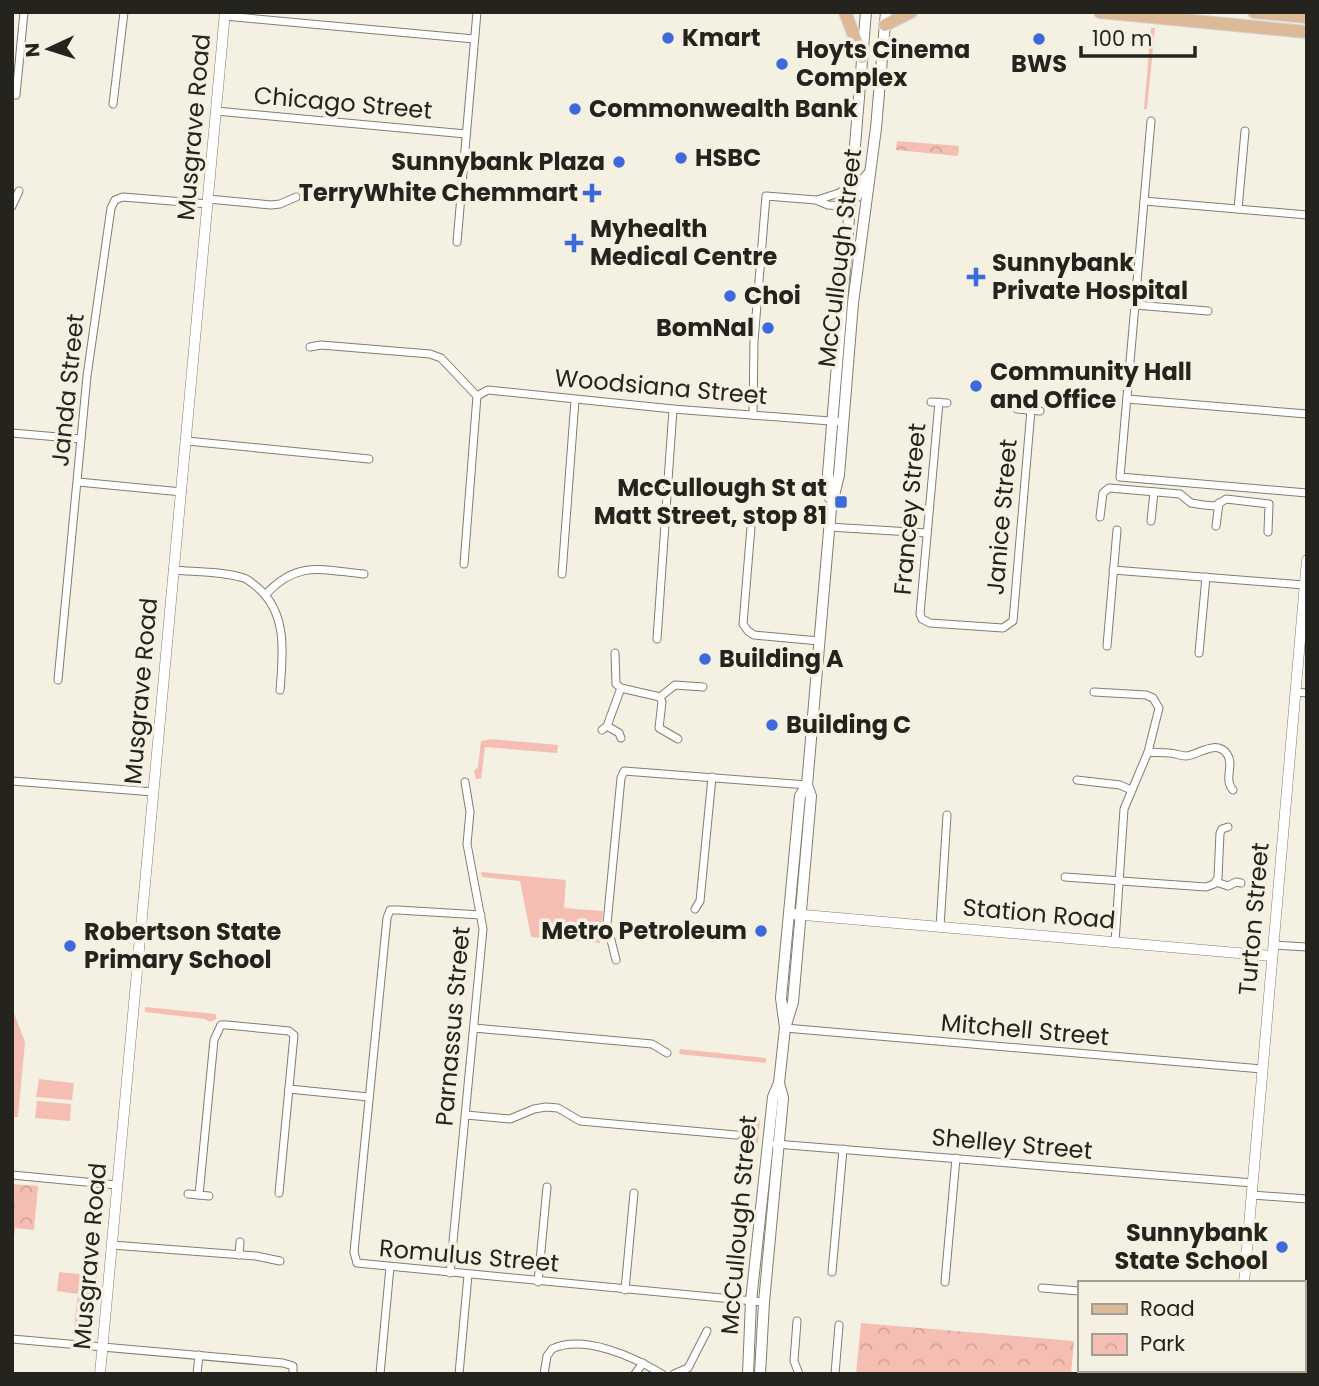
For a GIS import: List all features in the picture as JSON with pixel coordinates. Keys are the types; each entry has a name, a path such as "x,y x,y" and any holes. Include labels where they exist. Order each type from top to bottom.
{"main road":[{"path":"845,12 862,57"},
{"name":"McCullough Street","path":"838,421 866,12"},
{"path":"885,19 911,12"},
{"path":"1254,12 1307,17"},
{"path":"1105,13 1307,32"},
{"name":"McCullough Street","path":"748,1374 751,1301 783,1098 779,1083 785,1028 793,1002 801,914 811,796 807,785 831,508 828,474 838,421 871,169 885,19"},
{"name":"McCullough Street","path":"785,1028 781,998 800,796 807,785"},
{"name":"McCullough Street","path":"760,1374 774,1143"}],"street":[{"path":"16,95 24,12"},
{"path":"113,104 124,12"},
{"path":"457,242 477,12"},
{"path":"225,14 474,39"},
{"name":"Musgrave Road","path":"100,1374 225,14"},
{"name":"Chicago Street","path":"216,111 466,134"},
{"path":"1151,121 1120,477 1307,493"},
{"path":"1238,209 1245,131"},
{"path":"753,415 754,341 765,196 839,206 851,203 858,197 863,177 871,169"},
{"path":"816,201 836,194 853,183"},
{"path":"12,206 19,191"},
{"name":"Janda Street","path":"58,680 87,376 111,208 115,200 123,197 208,202"},
{"path":"208,202 271,205 296,197"},
{"path":"1144,201 1307,215"},
{"path":"1135,305 1208,311"},
{"path":"310,347 321,345 430,354 441,358 477,396 464,564"},
{"name":"Woodsiana Street","path":"477,396 488,390 673,409 838,421"},
{"path":"1127,398 1307,414"},
{"path":"562,574 575,400"},
{"name":"Francey Street","path":"922,619 920,614 939,402"},
{"path":"657,639 673,409"},
{"name":"Janice Street","path":"922,619 930,623 1003,628 1013,621 1035,410 1017,409"},
{"path":"12,433 81,439"},
{"path":"187,440 369,459"},
{"path":"78,482 182,492"},
{"path":"1100,517 1104,490 1109,488 1180,494 1191,503 1215,506 1226,499 1269,503 1268,532"},
{"path":"1151,521 1154,492"},
{"path":"1216,526 1219,503"},
{"path":"751,527 743,624 754,635 819,641"},
{"path":"829,527 927,533"},
{"path":"1107,646 1117,530"},
{"name":"Turton Street","path":"1244,1281 1273,950 1301,693 1307,559"},
{"path":"173,570 226,574 247,579 266,594 282,632 280,690"},
{"path":"266,594 276,583 295,572 320,570 364,574"},
{"path":"1113,570 1304,585"},
{"path":"1199,653 1206,577"},
{"path":"615,653 616,684 621,688 660,697"},
{"path":"660,697 674,685 703,687"},
{"path":"621,688 604,728 619,733 621,738"},
{"path":"1094,692 1146,695 1157,702 1159,708 1147,752 1124,809 1115,942"},
{"path":"660,697 662,702 659,728 678,739"},
{"path":"1147,752 1185,756 1209,748 1219,748 1227,753 1230,763 1228,781 1233,790"},
{"path":"616,960 607,924 621,778 624,771 807,785"},
{"path":"695,909 700,901 712,777"},
{"path":"1077,780 1120,785 1131,790"},
{"path":"12,781 153,792"},
{"name":"Parnassus Street","path":"450,1273 483,929 467,844 470,812 465,782"},
{"path":"940,927 947,815"},
{"path":"1065,877 1206,887 1216,881 1220,833 1222,828 1228,827"},
{"path":"1216,881 1228,886 1241,883"},
{"name":"Romulus Street","path":"481,915 390,911 387,918 354,1252 357,1263 764,1302"},
{"name":"Station Road","path":"789,914 1115,942 1273,950 1307,947"},
{"path":"199,1195 216,1033 221,1025 289,1031 294,1035 279,1193"},
{"path":"474,1028 652,1044 667,1053"},
{"name":"Mitchell Street","path":"785,1028 1262,1069"},
{"path":"289,1089 369,1097"},
{"path":"466,1115 510,1119 545,1107 558,1108 580,1121 736,1135"},
{"name":"Shelley Street","path":"774,1143 1253,1183"},
{"path":"832,1272 843,1149"},
{"path":"946,1282 956,1158"},
{"path":"12,1175 117,1185"},
{"path":"538,1282 547,1186"},
{"path":"625,1290 634,1193"},
{"path":"188,1194 209,1196"},
{"path":"1252,1195 1307,1199"},
{"path":"239,1255 240,1241"},
{"path":"112,1245 281,1261"},
{"path":"380,1374 390,1267"},
{"path":"459,1374 468,1275"},
{"path":"1042,1287 1078,1291"},
{"path":"797,1321 794,1361 799,1374"},
{"path":"835,1374 839,1325"},
{"path":"674,1374 688,1368 707,1331"},
{"path":"12,1339 283,1363 293,1366 293,1374"},
{"path":"544,1374 547,1356 552,1349 577,1344 589,1345 643,1363 662,1374"},
{"path":"197,1374 199,1355"},
{"path":"635,1374 643,1363"}],"green space":[{"path":"1151,28 1155,28 1147,109 1144,109"},
{"path":"897,141 959,146 958,156 896,150"},
{"path":"491,739 558,745 557,753 485,747 481,779 476,779 474,771 478,767 481,741"},
{"path":"481,872 566,880 564,908 603,911 600,943 531,937 520,881 482,877"},
{"path":"145,1007 216,1014 216,1019 210,1022 205,1019 145,1012"},
{"path":"12,1008 25,1042 18,1117 12,1117"},
{"path":"680,1049 766,1058 766,1063 679,1054"},
{"path":"39,1079 74,1083 72,1100 36,1097"},
{"path":"37,1101 71,1104 70,1121 35,1118"},
{"path":"760,1119 758,1143 745,1143 746,1129"},
{"path":"12,1184 38,1186 34,1230 15,1228 12,1257"},
{"path":"59,1272 97,1276 91,1333 74,1328 78,1294 57,1291"},
{"path":"861,1323 1074,1341 1071,1374 856,1374"}],"place":[{"name":"Kmart","path":"668,38"},
{"name":"BWS","path":"1039,39"},
{"name":"Hoyts Cinema Complex","path":"782,64"},
{"name":"Commonwealth Bank","path":"575,109"},
{"name":"HSBC","path":"681,158"},
{"name":"Sunnybank Plaza","path":"619,162"},
{"name":"TerryWhite Chemmart","path":"592,193"},
{"name":"Myhealth Medical Centre","path":"574,243"},
{"name":"Sunnybank Private Hospital","path":"976,277"},
{"name":"Choi","path":"730,296"},
{"name":"BomNal","path":"768,328"},
{"name":"Community Hall and Office","path":"976,386"},
{"name":"McCullough St at Matt Street, stop 81","path":"841,502"},
{"name":"Building A","path":"705,659"},
{"name":"Building C","path":"772,725"},
{"name":"Metro Petroleum","path":"761,931"},
{"name":"Robertson State Primary School","path":"70,946"},
{"name":"Sunnybank State School","path":"1282,1247"}]}
